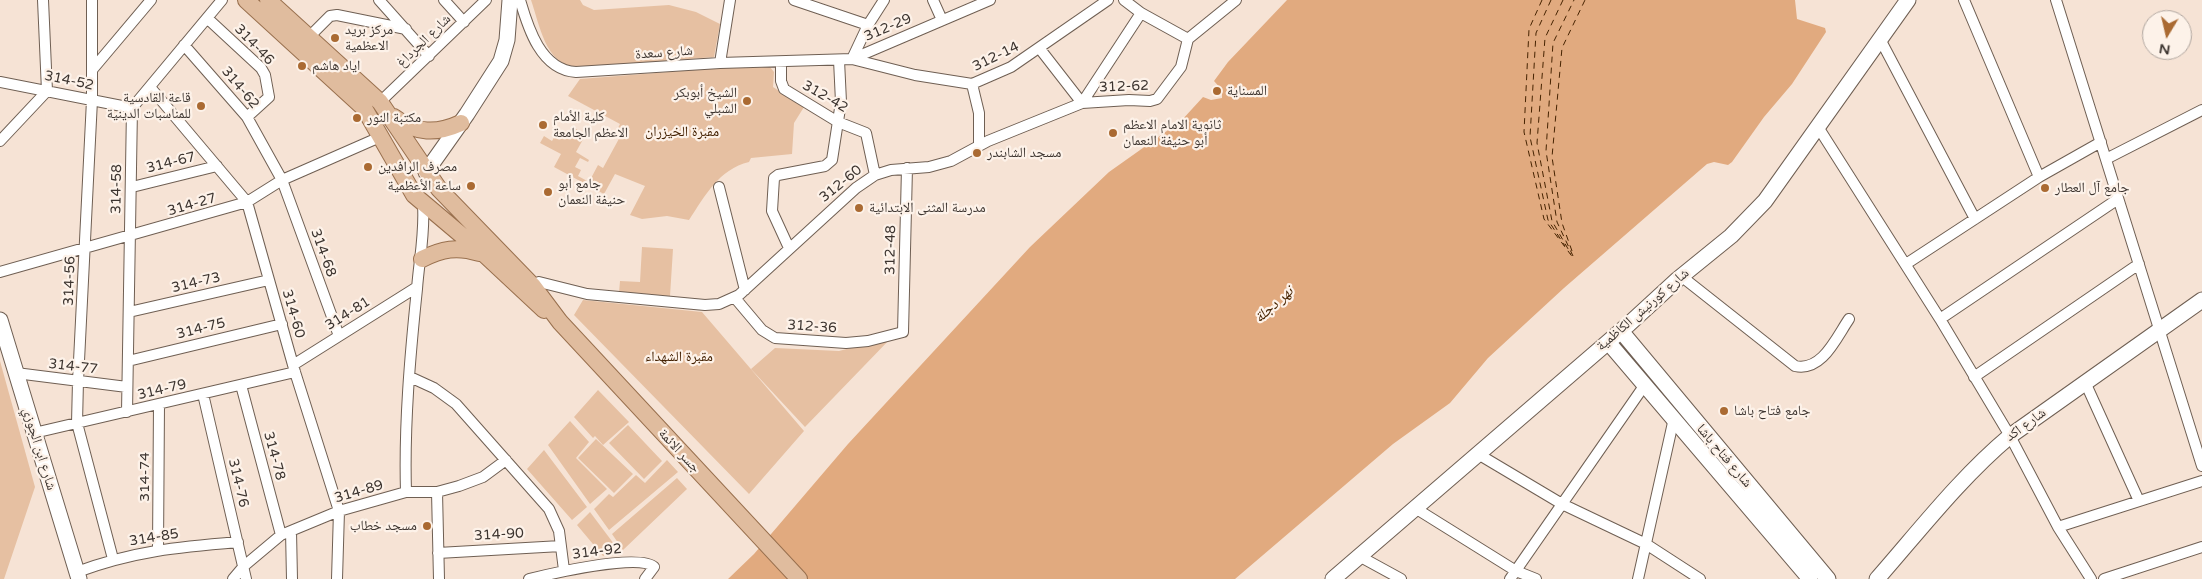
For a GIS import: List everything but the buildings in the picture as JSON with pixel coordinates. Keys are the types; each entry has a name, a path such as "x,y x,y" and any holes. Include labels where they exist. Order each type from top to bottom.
{"main road":[{"path":"246,0 357,100 370,118 406,185 423,205 484,254 526,295 561,323"},
{"path":"268,0 384,107 414,128 429,132 446,130 461,123"},
{"path":"384,107 439,189 533,286 561,323"},
{"path":"406,185 426,172"},
{"path":"423,205 439,189"},
{"path":"422,259 444,249 455,248 484,254"},
{"name":"جسر الائمة","path":"561,323 799,579"}],"street":[{"path":"0,141 48,91 44,0"},
{"name":"314-56","path":"92,0 92,100 78,381 78,424 113,559"},
{"path":"92,70 151,0"},
{"path":"132,108 222,0"},
{"path":"379,0 430,56"},
{"path":"444,0 464,22"},
{"name":"شارع الجرداغ","path":"384,107 430,56 486,0"},
{"path":"505,0 510,18"},
{"path":"426,172 461,123 501,61 507,40 510,0"},
{"name":"شارع سعدة","path":"520,0 530,29 543,54 551,64 563,70 576,72 720,63 839,60 852,58"},
{"path":"720,63 730,0"},
{"path":"794,0 868,25"},
{"path":"934,0 942,20"},
{"name":"312-14","path":"852,58 915,75 972,84 1011,67 1040,49 1108,0"},
{"path":"1124,0 1141,14 1188,39 1236,0"},
{"name":"شارع كورنيش الكاظمية","path":"1333,579 1621,331 1681,276 1731,236 1765,201 1908,0"},
{"path":"1964,0 2040,177"},
{"path":"2056,0 2139,264 2158,331 2202,466"},
{"name":"312-29","path":"852,58 985,1"},
{"path":"852,58 879,2"},
{"path":"1040,49 1082,103 1141,14"},
{"path":"309,37 330,16 337,15 406,29"},
{"name":"314-46","path":"207,18 261,68 265,76 269,97 247,117"},
{"name":"312-62","path":"1082,103 1129,100 1150,101 1156,99 1181,67 1188,39"},
{"path":"1880,39 1975,219"},
{"name":"314-62","path":"184,46 247,117 282,180"},
{"path":"789,248 772,212 774,178 778,175 825,166 830,163 842,102 839,60"},
{"name":"312-42","path":"782,62 781,84 784,89 838,122 866,133 876,175"},
{"name":"314-52","path":"0,82 132,108"},
{"path":"972,84 980,113 979,145"},
{"name":"314-60","path":"150,87 247,202 294,368 339,511 337,579"},
{"name":"312-60","path":"533,286 539,282 587,294 705,305 719,304 735,298 745,290 856,188 876,175 907,168 940,164 961,156 979,145 1082,103"},
{"name":"314-58","path":"127,412 132,108"},
{"path":"2106,159 2202,110"},
{"path":"1818,127 1940,319 2010,436 2058,527 2091,579"},
{"name":"314-27","path":"0,272 247,202 282,180 380,136"},
{"path":"1906,264 2040,177 2101,142"},
{"name":"314-67","path":"132,187 217,166"},
{"name":"312-48","path":"903,332 907,168"},
{"name":"314-68","path":"282,180 339,336"},
{"path":"719,187 745,290"},
{"path":"1940,319 2118,199"},
{"path":"406,492 404,443 417,287 422,259 423,205"},
{"path":"1974,377 2139,264"},
{"path":"1681,276 1795,366 1809,366 1823,358 1849,319"},
{"name":"314-73","path":"129,312 269,280"},
{"name":"314-81","path":"294,368 339,336 417,287"},
{"name":"312-36","path":"735,298 762,330 775,338 846,343 868,341 903,332"},
{"name":"شارع اكد","path":"1877,579 1969,473 2010,436 2202,300"},
{"name":"314-75","path":"128,361 282,324"},
{"name":"شارع ابن الجوزي","path":"1,329 78,576"},
{"name":"شارع فتاح باشا","path":"1621,331 1828,579"},
{"name":"شارع فتاح باشا","path":"1608,342 1810,579"},
{"name":"314-79","path":"34,433 241,385 294,368"},
{"name":"314-77","path":"16,373 127,387"},
{"path":"410,377 434,388 456,404 549,509 559,531 564,570"},
{"path":"2085,382 2139,501"},
{"name":"314-78","path":"241,385 281,535"},
{"path":"1513,575 1644,386"},
{"name":"314-76","path":"203,394 246,579"},
{"name":"314-74","path":"158,549 159,404"},
{"path":"1638,579 1674,418"},
{"path":"1478,454 1562,504 1646,544 1700,579"},
{"name":"314-89","path":"233,579 244,566 281,535 339,511 406,492 437,492 459,486 484,477 506,460"},
{"path":"2058,527 2202,481"},
{"path":"437,492 439,579"},
{"path":"1415,508 1513,575 1536,579"},
{"path":"291,531 292,579"},
{"name":"314-85","path":"78,576 113,559 158,549 238,542"},
{"name":"314-90","path":"438,553 561,546"},
{"path":"2104,579 2202,548"},
{"path":"1359,556 1402,579"},
{"name":"314-92","path":"529,579 564,570 635,562 648,563 654,566 645,579"}],"green space":[{"path":"531,0 580,0 583,5 594,10 669,5 696,12 720,24 714,57 576,68 566,65 557,59 545,42"},
{"name":"مقبرة الخيزران","path":"770,67 774,72 773,87 804,107 794,123 792,154 751,158 749,162 729,171 714,185 689,220 667,216 642,219 630,215 645,186 615,174 604,194 554,167 561,154 540,143 544,136 552,141 555,136 559,138 563,132 568,134 572,127 586,134 576,152 589,160 588,162 580,158 575,167 581,170 578,176 589,182 598,165 603,168 621,135 616,132 620,124 568,96 580,79 719,68"},
{"path":"642,247 673,249 670,296 619,293 620,281 640,282"},
{"name":"مقبرة الشهداء","path":"583,300 702,312 804,431 749,494 574,315"},
{"path":"892,337 805,427 751,369 775,348 839,351"},
{"path":"0,361 35,487 4,579 0,579"},
{"path":"598,390 629,422 603,445 595,436 593,438 574,417"},
{"path":"570,421 589,442 576,458 607,489 590,504 548,445"},
{"path":"628,425 662,461 644,479 609,443"},
{"path":"596,439 633,474 614,493 578,458"},
{"path":"544,450 587,507 572,520 527,469"},
{"path":"667,460 678,472 609,530 594,509 609,494 613,497 636,475 645,483"},
{"path":"677,478 687,489 623,550 612,534"},
{"path":"590,512 620,552 603,556 577,525"}],"water":[{"name":"نهر دجلة","path":"1287,0 1795,0 1797,19 1825,28 1826,32 1792,84 1764,117 1732,162 1728,165 1714,162 1707,164 1564,288 1488,358 1450,403 1393,444 1235,579 728,579 754,554 848,444 1030,247 1109,172 1181,121 1203,97 1211,100 1222,98 1222,90 1214,81 1228,62"}],"ferry route":[{"path":"1542,0 1529,29 1524,132 1544,219 1574,259"},
{"path":"1551,0 1536,33 1530,137 1548,220 1565,246"},
{"path":"1563,0 1545,38 1537,143 1552,221 1571,254"},
{"path":"1573,256 1557,222 1546,151 1553,43 1574,0"},
{"path":"1572,251 1562,223 1552,157 1562,48 1585,0"}],"place":[{"name":"مركز بريد الاعظمية","path":"335,38"},
{"name":"اياد هاشم","path":"302,66"},
{"name":"المسناية","path":"1217,91"},
{"name":"الشيخ أبوبكر الشبلي","path":"747,101"},
{"name":"قاعة القادسية للمناسبات الدينية","path":"201,106"},
{"name":"مكتبة النور","path":"357,118"},
{"name":"كلية الأمام الاعظم الجامعة","path":"543,125"},
{"name":"ثانوية الامام الاعظم أبو حنيفة النعمان","path":"1113,133"},
{"name":"مسجد الشابندر","path":"977,153"},
{"name":"مصرف الرافدين","path":"368,167"},
{"name":"ساعة الأعظمية","path":"471,186"},
{"name":"جامع آل العطار","path":"2045,188"},
{"name":"جامع أبو حنيفة النعمان","path":"548,192"},
{"name":"مدرسة المثنى الابتدائية","path":"859,208"},
{"name":"جامع فتاح باشا","path":"1724,411"},
{"name":"مسجد خطاب","path":"427,526"}]}
